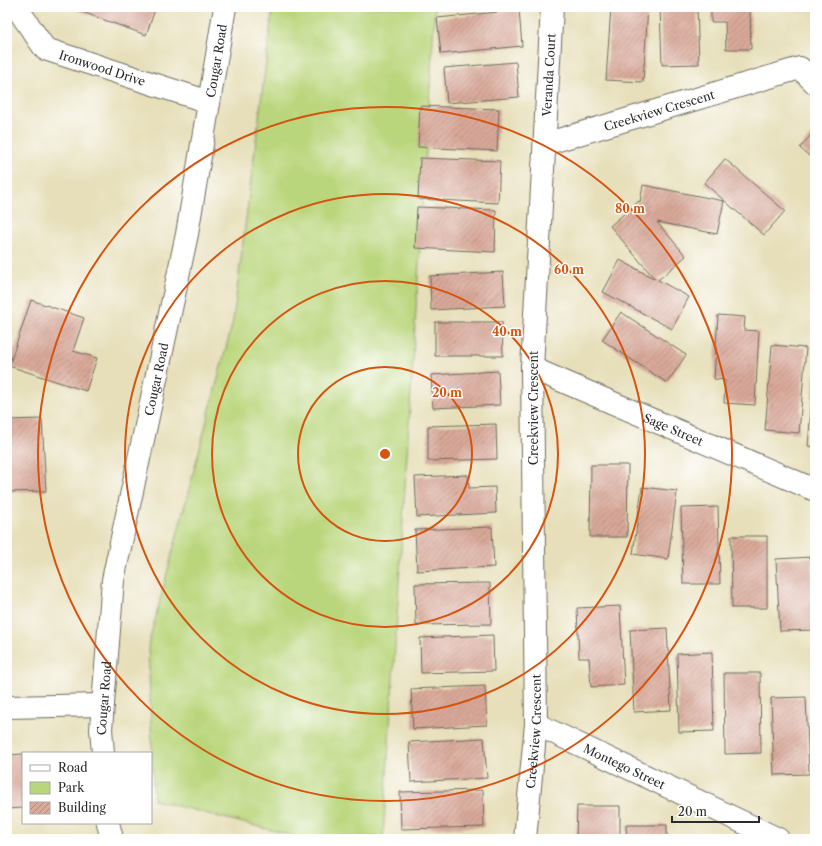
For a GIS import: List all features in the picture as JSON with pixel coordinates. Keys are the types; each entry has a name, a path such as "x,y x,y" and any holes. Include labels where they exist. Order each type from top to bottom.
{"street":[{"name":"Ironwood Drive","path":"17,7 45,49 209,102"},
{"name":"Cougar Road","path":"103,752 103,705 113,580 187,234 225,7"},
{"name":"Veranda Court","path":"545,144 552,7"},
{"name":"Creekview Crescent","path":"525,839 536,724 532,368 545,144 800,68 815,83"},
{"name":"Sage Street","path":"532,368 815,490"},
{"path":"7,707 103,705"},
{"name":"Montego Street","path":"536,724 778,839"},
{"path":"108,824 112,839"}],"green space":[{"path":"273,7 435,7 383,839 306,839 154,800 148,646 233,321"}],"building":[{"path":"156,7 146,35 71,8"},
{"path":"611,7 648,7 643,82 606,80"},
{"path":"660,7 697,7 699,64 662,65"},
{"path":"711,7 750,7 751,49 726,49 725,22 711,22"},
{"path":"519,10 522,46 441,54 437,18"},
{"path":"516,62 519,97 447,103 444,68"},
{"path":"420,106 499,109 497,151 418,147"},
{"path":"815,130 815,161 800,148"},
{"path":"420,158 500,161 498,203 418,199"},
{"path":"725,159 785,211 764,235 704,183"},
{"path":"643,185 724,201 717,234 657,222 686,256 658,280 689,297 672,329 603,292 620,260 655,279 610,226 639,201 640,202"},
{"path":"417,207 496,210 495,252 415,248"},
{"path":"503,272 505,306 431,310 430,276"},
{"path":"31,300 84,318 73,351 97,358 86,391 9,366"},
{"path":"621,312 686,355 667,383 602,340"},
{"path":"718,315 745,317 744,330 759,331 755,405 724,403 725,380 714,379"},
{"path":"435,322 502,322 503,356 435,356"},
{"path":"772,345 806,348 799,433 765,430"},
{"path":"498,371 500,405 433,408 431,375"},
{"path":"815,373 815,447 808,446"},
{"path":"42,419 46,491 7,492 7,420"},
{"path":"496,424 497,459 428,461 428,426"},
{"path":"591,465 628,465 627,537 590,537"},
{"path":"468,475 469,488 495,487 496,513 417,517 415,477"},
{"path":"642,487 677,491 668,559 633,554"},
{"path":"718,507 720,584 683,584 681,508"},
{"path":"492,527 494,567 417,571 415,530"},
{"path":"731,536 767,536 767,608 732,608"},
{"path":"812,557 815,630 780,631 776,559"},
{"path":"490,583 491,624 416,625 415,584"},
{"path":"620,606 624,685 591,687 589,658 579,658 577,608"},
{"path":"667,628 671,710 634,712 630,630"},
{"path":"493,635 494,671 421,673 420,638"},
{"path":"712,652 714,731 679,732 677,654"},
{"path":"724,673 760,673 761,753 725,754"},
{"path":"485,686 487,725 413,729 411,689"},
{"path":"806,697 809,774 774,775 771,698"},
{"path":"484,738 487,778 411,782 409,742"},
{"path":"22,754 22,808 7,809 7,755"},
{"path":"483,790 484,827 401,829 400,792"},
{"path":"577,806 620,806 620,839 576,839"},
{"path":"626,825 667,825 667,839 627,839"}]}
